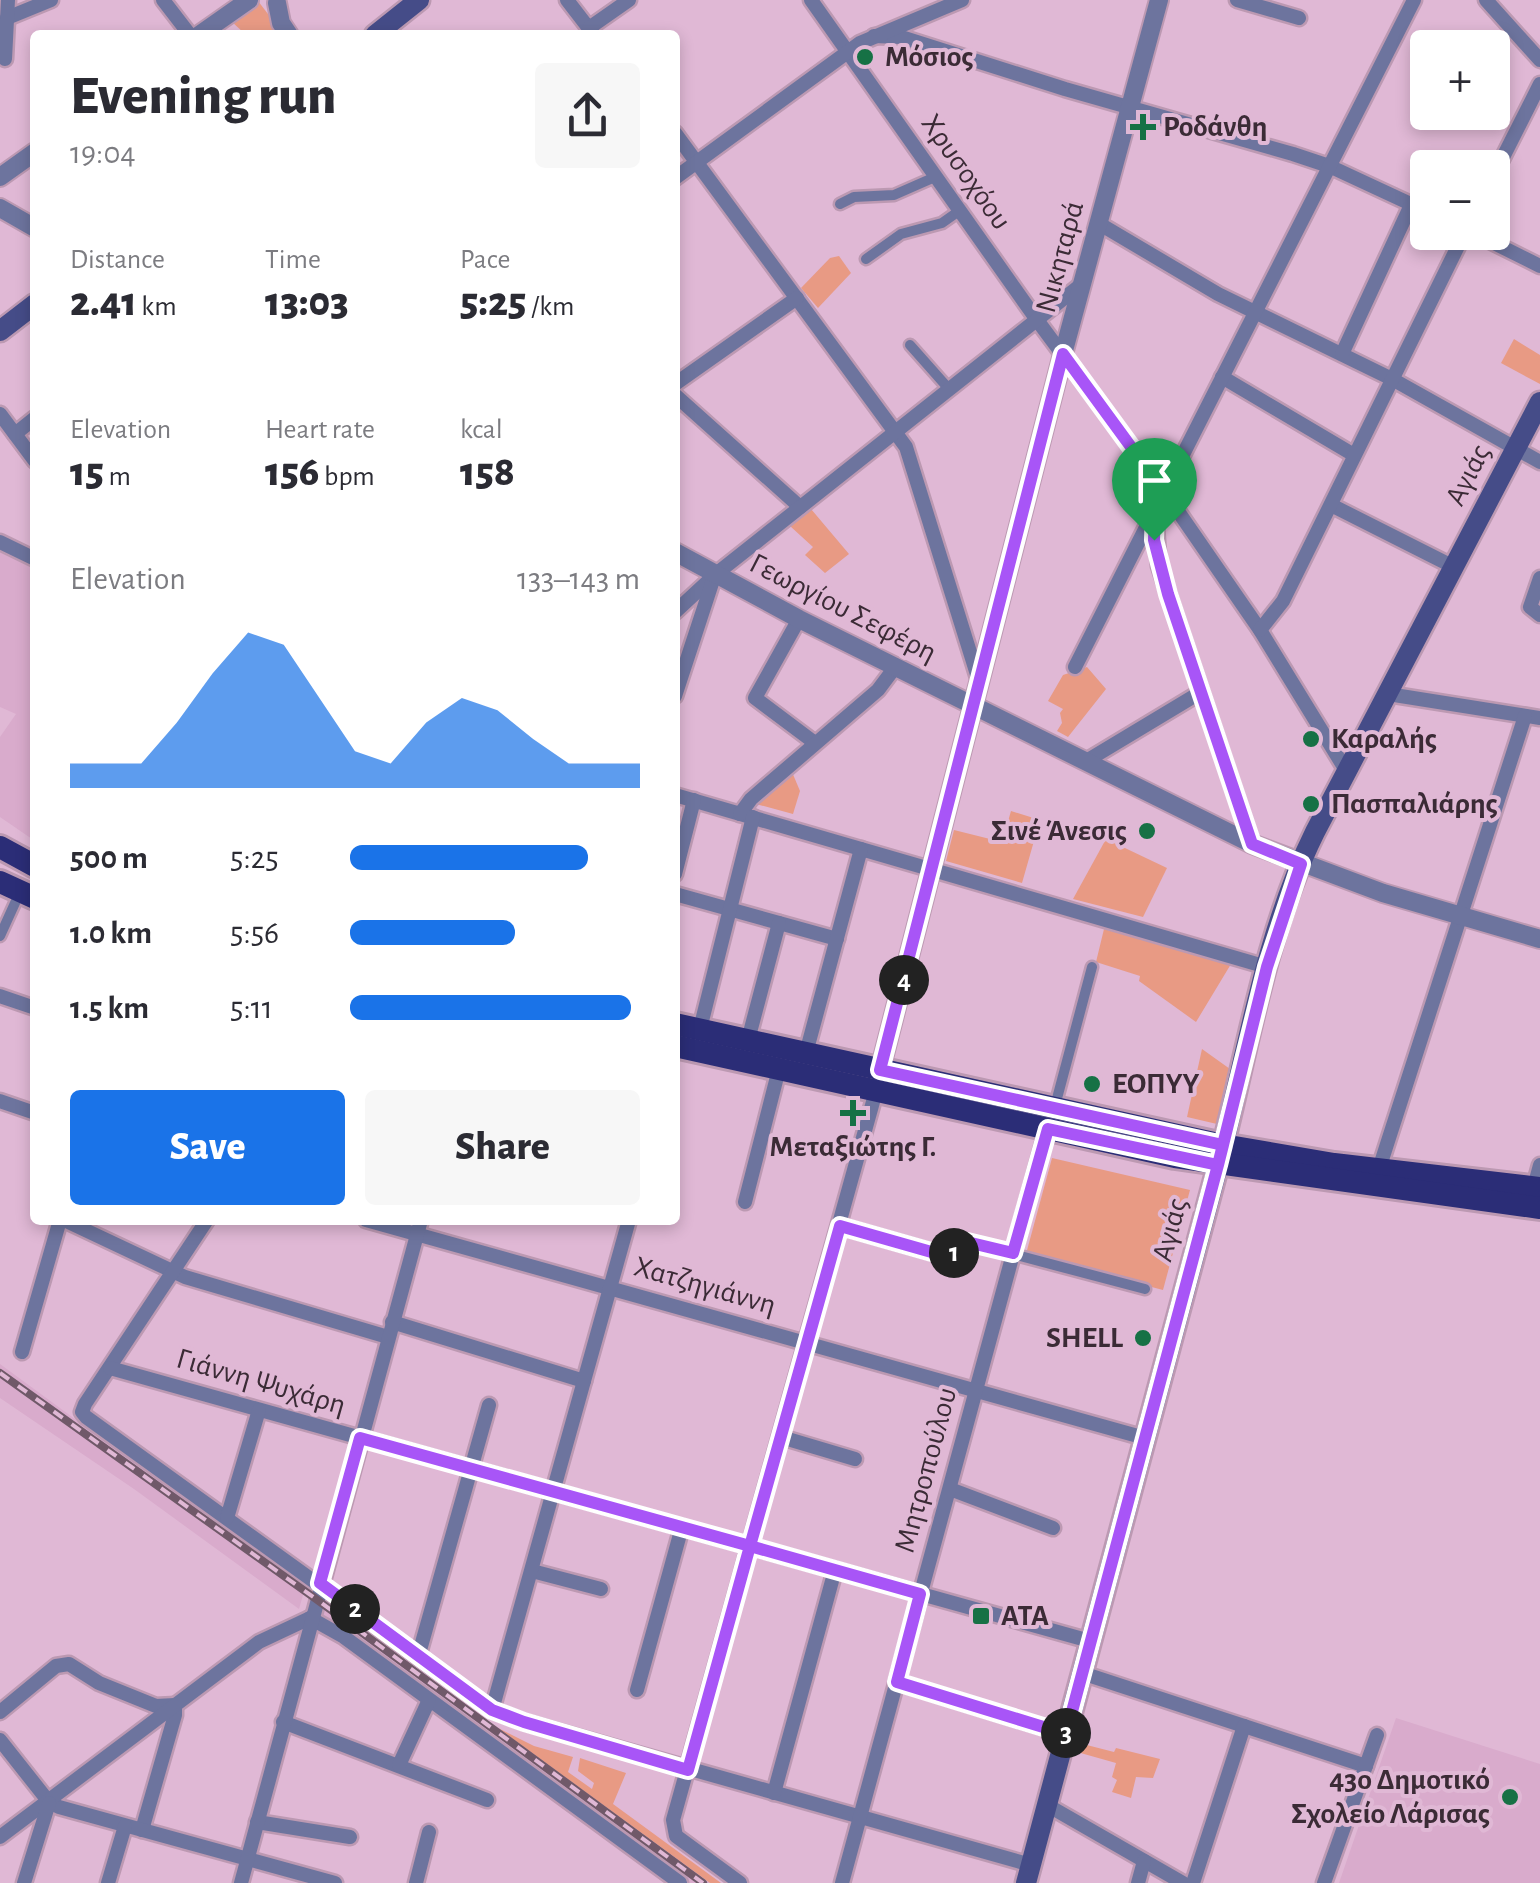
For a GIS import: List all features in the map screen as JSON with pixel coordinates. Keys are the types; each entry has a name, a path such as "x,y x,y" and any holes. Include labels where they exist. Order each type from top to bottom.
{"main road":[{"path":"388,30 419,0"},
{"path":"0,331 30,308"},
{"name":"Αγιάς","path":"1028,1874 1267,967 1301,864 1540,402"},
{"path":"0,847 30,863"},
{"path":"680,1039 700,1029 806,1052 878,1080"},
{"path":"680,1043 779,1070 878,1080 1220,1155 1539,1187"},
{"path":"1220,1155 1539,1187"}],"street":[{"path":"5,59 8,0"},
{"path":"7,18 51,0"},
{"path":"163,0 186,30"},
{"path":"206,30 249,0"},
{"path":"567,0 591,30"},
{"path":"593,30 629,0"},
{"name":"Χρυσοχόου","path":"811,0 1260,630 1347,772"},
{"path":"680,175 846,52 874,36 962,0"},
{"name":"Νικηταρά","path":"878,1080 1063,354 1158,0"},
{"path":"1237,0 1299,18"},
{"path":"1075,667 1414,0"},
{"path":"1486,0 1540,60"},
{"path":"278,1 286,30"},
{"path":"874,36 901,38 1329,166 1410,203"},
{"path":"1507,150 1540,84"},
{"path":"680,139 896,431 911,458 979,682"},
{"path":"0,176 30,155"},
{"path":"840,204 854,197 894,195 935,177"},
{"path":"0,208 30,225"},
{"path":"1342,354 1410,208"},
{"path":"866,259 901,234 942,223 959,211"},
{"path":"1098,223 1218,294 1392,379 1540,462"},
{"path":"1260,630 1283,601 1460,250"},
{"path":"1507,250 1540,266"},
{"path":"680,607 716,574 1082,284"},
{"path":"680,380 797,298"},
{"path":"910,345 949,389"},
{"path":"1222,377 1354,456"},
{"path":"680,400 800,508"},
{"path":"0,414 30,455"},
{"path":"14,434 30,422"},
{"path":"1331,505 1454,567"},
{"path":"1155,510 1159,566 1252,844"},
{"path":"0,542 30,557"},
{"name":"Γεωργίου Σεφέρη","path":"680,552 799,619 1252,844 1301,864 1540,940"},
{"path":"680,681 716,574"},
{"path":"1540,578 1530,607 1540,614"},
{"path":"799,619 755,698 816,743"},
{"path":"700,1029 730,909 751,799 878,690 896,666"},
{"path":"1088,760 1201,692"},
{"path":"1379,1169 1458,916 1532,717 1388,694"},
{"path":"680,796 1267,967"},
{"path":"680,855 694,800"},
{"path":"806,1052 862,849"},
{"path":"0,936 18,890"},
{"path":"680,895 837,939"},
{"path":"748,1040 779,923"},
{"path":"1051,1118 1092,967"},
{"path":"0,996 30,1006"},
{"path":"745,1202 779,1070"},
{"path":"740,1883 682,1841 673,1830 878,1080"},
{"path":"0,1101 30,1111"},
{"name":"Μητροπούλου","path":"842,1883 1051,1118"},
{"path":"22,1352 60,1225"},
{"path":"73,1225 172,1272 584,1380"},
{"path":"205,1225 82,1412 492,1710 688,1770 860,1816 1028,1874"},
{"path":"492,1710 627,1225"},
{"path":"840,1226 949,1257 967,1242 1145,1289"},
{"path":"241,1883 419,1227"},
{"name":"Χατζηγιάννη","path":"419,1227 610,1288 1145,1438"},
{"name":"Γιάννη Ψυχάρη","path":"110,1368 1090,1641"},
{"path":"418,1657 489,1404"},
{"path":"226,1518 259,1410"},
{"path":"781,1437 855,1458"},
{"path":"950,1489 1054,1528"},
{"path":"637,1690 682,1528"},
{"path":"774,1792 834,1570"},
{"path":"532,1571 601,1590"},
{"path":"310,1618 335,1631 429,1700 658,1876 680,1883"},
{"path":"0,1837 259,1642 310,1618"},
{"path":"0,1712 56,1666 69,1664 99,1684 156,1706 175,1705"},
{"path":"1082,1673 1366,1766"},
{"path":"897,1682 1066,1734"},
{"path":"399,1765 429,1700"},
{"path":"142,1830 175,1705"},
{"path":"283,1722 487,1800"},
{"path":"1193,1883 1244,1726"},
{"path":"1324,1883 1376,1735"},
{"path":"0,1740 49,1802 335,1883"},
{"path":"24,1883 49,1802"},
{"path":"1046,1805 1183,1883"},
{"path":"257,1822 350,1837"},
{"path":"108,1883 124,1826"},
{"path":"416,1883 428,1832"},
{"path":"1138,1883 1144,1861"}],"shaded area":[{"path":"258,1 278,27 241,30 230,20"},
{"path":"839,256 851,273 818,308 801,288 830,258"},
{"path":"1514,339 1540,355 1540,384 1501,363"},
{"path":"811,509 849,554 825,573 805,555 813,547 790,526"},
{"path":"0,552 30,567 30,838 0,817 0,737 16,714 0,707"},
{"path":"1087,667 1106,689 1068,737 1057,731 1063,709 1048,701 1063,675"},
{"path":"792,772 800,791 793,814 756,804"},
{"path":"1011,811 1040,820 1022,883 946,861 954,830 1002,842"},
{"path":"1106,839 1167,868 1143,917 1073,899"},
{"path":"1104,929 1231,964 1196,1022 1139,981 1140,976 1096,962"},
{"path":"1202,1049 1230,1069 1217,1124 1187,1117"},
{"path":"1052,1158 1190,1190 1163,1290 1026,1254"},
{"path":"0,1364 305,1588 299,1609 0,1398"},
{"path":"322,1600 710,1883 673,1883 315,1621"},
{"path":"1396,1718 1540,1764 1540,1883 1339,1883"},
{"path":"498,1728 534,1746 573,1757 568,1772 592,1789 594,1783 578,1771 580,1758 626,1773 613,1804 721,1883 710,1883"},
{"path":"1079,1743 1160,1759 1153,1778 1136,1777 1131,1798 1112,1792 1117,1780 1112,1777 1116,1763 1077,1752"}],"railway":[{"path":"0,1373 703,1883"}],"place":[{"name":"Μόσιος","path":"865,57"},
{"name":"Ροδάνθη","path":"1143,127"},
{"name":"Καραλής","path":"1311,739"},
{"name":"Πασπαλιάρης","path":"1311,804"},
{"name":"Σινέ Άνεσις","path":"1147,831"},
{"name":"ΕΟΠΥΥ","path":"1092,1084"},
{"name":"Μεταξιώτης Γ.","path":"853,1113"},
{"name":"SHELL","path":"1143,1338"},
{"name":"ΑΤΑ","path":"981,1616"},
{"name":"43ο Δημοτικό Σχολείο Λάρισας","path":"1510,1797"}],"route":[{"path":"1154,540 1155,510 1164,492 1063,354 880,1070 1223,1145 1218,1165 1066,1734 897,1682 920,1594 750,1546 688,1770 492,1710 320,1583 360,1438 750,1546 840,1226 949,1257 967,1242 1013,1253 1048,1129 1218,1165 1267,967 1301,864 1252,844 1168,594 1154,540"}]}
